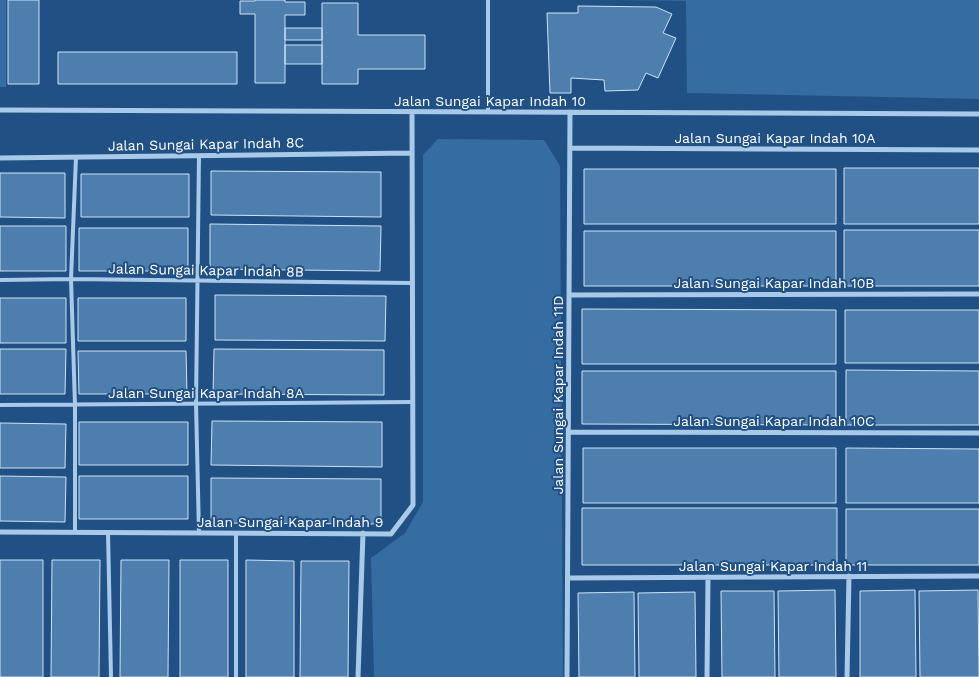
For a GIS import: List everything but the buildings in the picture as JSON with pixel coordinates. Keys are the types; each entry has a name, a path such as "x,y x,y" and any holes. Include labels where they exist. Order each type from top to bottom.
{"street":[{"name":"Jalan Sungai Kapar Indah 10","path":"0,110 979,114"},
{"name":"Jalan Sungai Kapar Indah 9","path":"0,532 391,534 413,505 412,112"},
{"name":"Jalan Sungai Kapar Indah 11D","path":"567,677 570,112"},
{"name":"Jalan Sungai Kapar Indah 10A","path":"570,148 979,150"},
{"name":"Jalan Sungai Kapar Indah 8C","path":"0,158 412,153"},
{"name":"Jalan Sungai Kapar Indah 10B","path":"569,295 979,294"},
{"name":"Jalan Sungai Kapar Indah 10C","path":"569,432 979,433"},
{"path":"358,677 363,534"},
{"path":"848,677 849,576"},
{"name":"Jalan Sungai Kapar Indah 11","path":"568,578 979,576"},
{"path":"707,677 708,577"}],"lane":[{"path":"488,0 488,112"},
{"path":"199,156 196,404 199,533"},
{"path":"75,532 75,405 71,279 76,157"},
{"name":"Jalan Sungai Kapar Indah 8B","path":"0,280 71,279 198,282 412,283"},
{"name":"Jalan Sungai Kapar Indah 8A","path":"0,405 412,402"},
{"path":"108,532 111,677"},
{"path":"236,533 236,677"}],"shaded area":[{"path":"0,0 6,0 6,87 0,87"},
{"path":"615,0 979,0 979,99 687,93 686,1"},
{"path":"438,139 544,140 560,166 563,677 374,677 371,558 405,533 423,502 423,155"}]}
